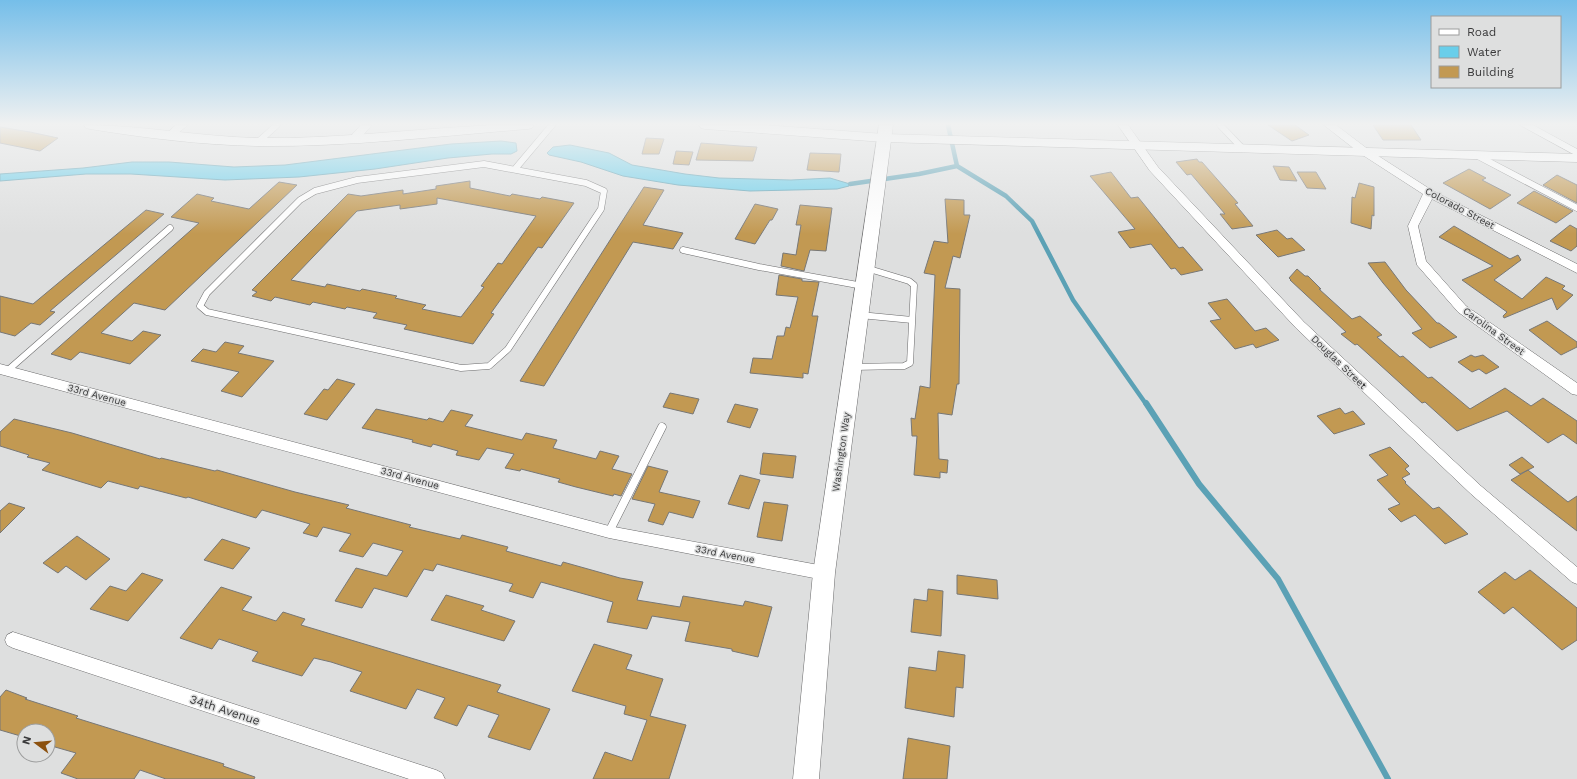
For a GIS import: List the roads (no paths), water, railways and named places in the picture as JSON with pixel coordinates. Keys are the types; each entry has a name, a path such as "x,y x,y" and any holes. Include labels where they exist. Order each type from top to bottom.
{"main road":[{"name":"Washington Way","path":"806,779 824,573 881,161"}],"street":[{"name":"Douglas Street","path":"1148,161 1300,326 1476,490 1577,577"},
{"name":"Colorado Street","path":"1380,161 1429,193 1577,269"},
{"name":"Carolina Street","path":"1429,193 1413,226 1421,262 1462,309 1577,390"},
{"name":"33rd Avenue","path":"3,370 609,532 824,573"},
{"name":"34th Avenue","path":"13,640 436,779"}],"lane":[{"path":"515,169 521,161"},
{"path":"1488,161 1577,208"},
{"path":"484,164 515,169 586,183 604,191 601,209 508,349 489,366 461,368 207,312 200,306 207,293 300,200 315,191 357,180 484,164"},
{"path":"3,370 170,228"},
{"path":"683,250 759,268 910,281 914,285 910,363 904,366 853,367"},
{"path":"860,315 912,320"},
{"path":"609,532 662,427"}],"water":[{"path":"314,161 426,161 375,169 299,177 225,180 131,174 86,174 0,181 0,174 83,168 132,162 169,162 234,167 285,165"},
{"path":"578,161 625,161 632,165 719,178 791,180 830,178 850,184 849,186 837,189 750,191 678,185 623,176"}],"waterway":[{"path":"956,161 957,166"},
{"path":"850,184 919,174 957,166"},
{"path":"957,166 1006,196 1032,221 1073,300 1146,404"},
{"path":"1146,403 1199,484 1278,579 1388,779"}]}
